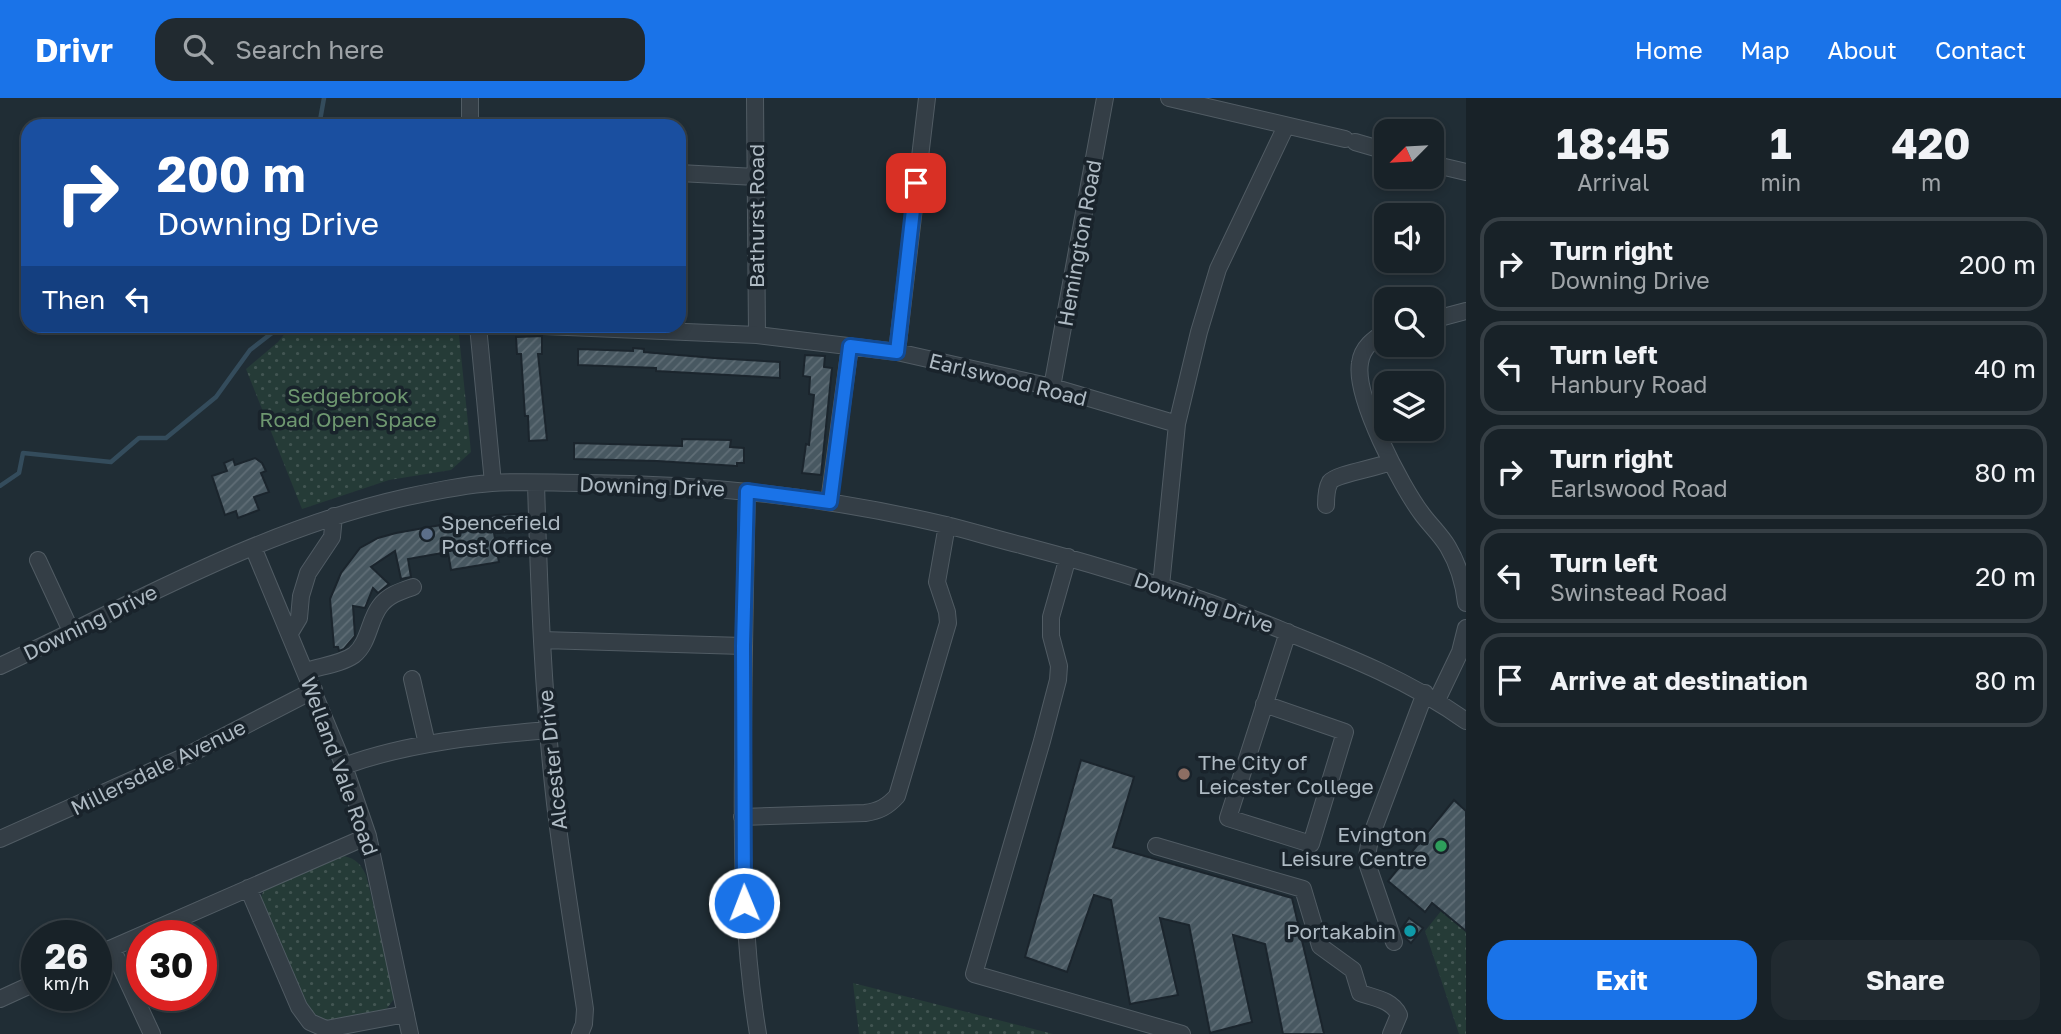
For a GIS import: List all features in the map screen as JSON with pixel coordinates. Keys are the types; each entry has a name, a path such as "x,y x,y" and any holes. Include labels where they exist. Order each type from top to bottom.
{"street":[{"path":"470,98 470,119"},
{"name":"Bathurst Road","path":"755,98 757,335"},
{"path":"897,352 927,98"},
{"name":"Hemington Road","path":"1052,387 1105,98"},
{"path":"1169,98 1374,148"},
{"path":"1161,586 1177,424 1199,332 1218,268 1286,126"},
{"path":"1444,167 1466,172"},
{"path":"686,173 756,177"},
{"path":"1444,317 1466,311"},
{"name":"Earlswood Road","path":"686,332 757,335 897,352 1052,387 1177,424"},
{"path":"479,333 493,483"},
{"path":"1374,338 1364,349 1359,377 1390,462 1407,493 1448,548 1466,595"},
{"path":"830,502 850,346"},
{"path":"1326,505 1327,490 1331,481 1339,475 1375,468 1390,462"},
{"name":"Downing Drive","path":"0,666 155,590 253,547 334,516 409,496 493,483 625,483 747,491 830,502 947,525 1068,557 1211,601 1288,632 1382,671 1431,696 1466,721"},
{"name":"Alcester Drive","path":"536,483 548,730 555,804 585,1009 580,1034"},
{"path":"747,491 743,646 745,926 758,1034"},
{"path":"290,633 299,618 301,596 308,573 332,537 334,516"},
{"path":"743,817 865,813 879,811 890,805 897,796 948,624 937,582 947,525"},
{"name":"Welland Vale Road","path":"253,547 314,690 368,836 410,1034"},
{"path":"1068,557 1051,617 1051,636 1059,666 1058,680 974,974 1182,1034"},
{"path":"38,559 71,631"},
{"path":"306,671 345,659 357,652 379,606 387,598 413,587"},
{"path":"1394,942 1368,866 1370,839 1431,696 1460,652 1466,628"},
{"path":"1264,704 1345,732 1311,844 1228,818 1264,704 1288,632"},
{"path":"542,640 743,646"},
{"path":"412,679 427,744"},
{"name":"Millersdale Avenue","path":"0,839 188,755 314,690"},
{"path":"344,766 427,744 481,735 548,730"},
{"path":"152,1034 112,948 368,836"},
{"path":"1156,846 1303,889 1320,946 1353,970 1360,993 1382,999 1395,1007 1399,1015 1391,1034"},
{"path":"248,888 299,1007 310,1022 326,1029 406,1014"},
{"path":"0,999 21,989"}],"green space":[{"name":"Sedgebrook Road Open Space","path":"285,333 459,333 471,452 451,470 389,480 302,509 246,369"},
{"path":"344,856 357,862 366,875 394,988 394,999 384,1012 327,1021 313,1017 303,1005 260,899 264,890"},
{"path":"1441,911 1466,931 1466,1034 1459,1034 1425,931"},
{"path":"853,983 1053,1034 859,1034"}],"building":[{"path":"542,336 542,354 538,354 547,440 529,441 521,354 517,354 516,337"},
{"path":"633,348 644,349 644,352 780,362 780,378 578,365 578,349 633,351"},
{"path":"805,355 825,356 824,367 832,368 821,475 802,473 806,444 809,445 814,395 809,394 810,377 803,376"},
{"path":"682,439 731,440 730,447 744,448 744,463 737,463 737,466 574,459 574,443 682,446"},
{"path":"255,458 262,463 266,471 261,473 269,492 254,497 259,510 238,518 236,511 225,515 212,476 227,471 224,463 233,459 235,465"},
{"path":"522,514 522,532 494,533 499,562 451,570 448,552 408,559 411,577 401,579 395,551 371,567 389,584 378,593 373,588 365,608 353,606 355,636 344,649 339,651 338,647 334,647 330,599 341,573 360,548 378,538 396,533 497,515"},
{"path":"1081,760 1134,777 1113,847 1292,898 1324,1034 1283,1034 1265,944 1233,935 1252,1022 1210,1033 1189,925 1160,918 1178,995 1130,1004 1111,900 1094,895 1067,972 1025,957"},
{"name":"Evington Leisure Centre","path":"1454,800 1466,811 1466,931 1432,903 1425,912 1388,881"},
{"name":"Portakabin","path":"1409,918 1423,928 1411,943 1404,937 1401,929"}],"waterway":[{"path":"320,119 324,98"},
{"path":"0,486 19,473 23,453 111,462 139,438 166,438 216,397 250,350 272,333"}],"place":[{"name":"Spencefield Post Office","path":"427,534"},
{"name":"The City of Leicester College","path":"1184,774"},
{"name":"Evington Leisure Centre","path":"1441,846"},
{"name":"Portakabin","path":"1410,931"}],"route":[{"path":"744,903 743,646 747,491 830,502 850,346 897,352 916,183"}]}
